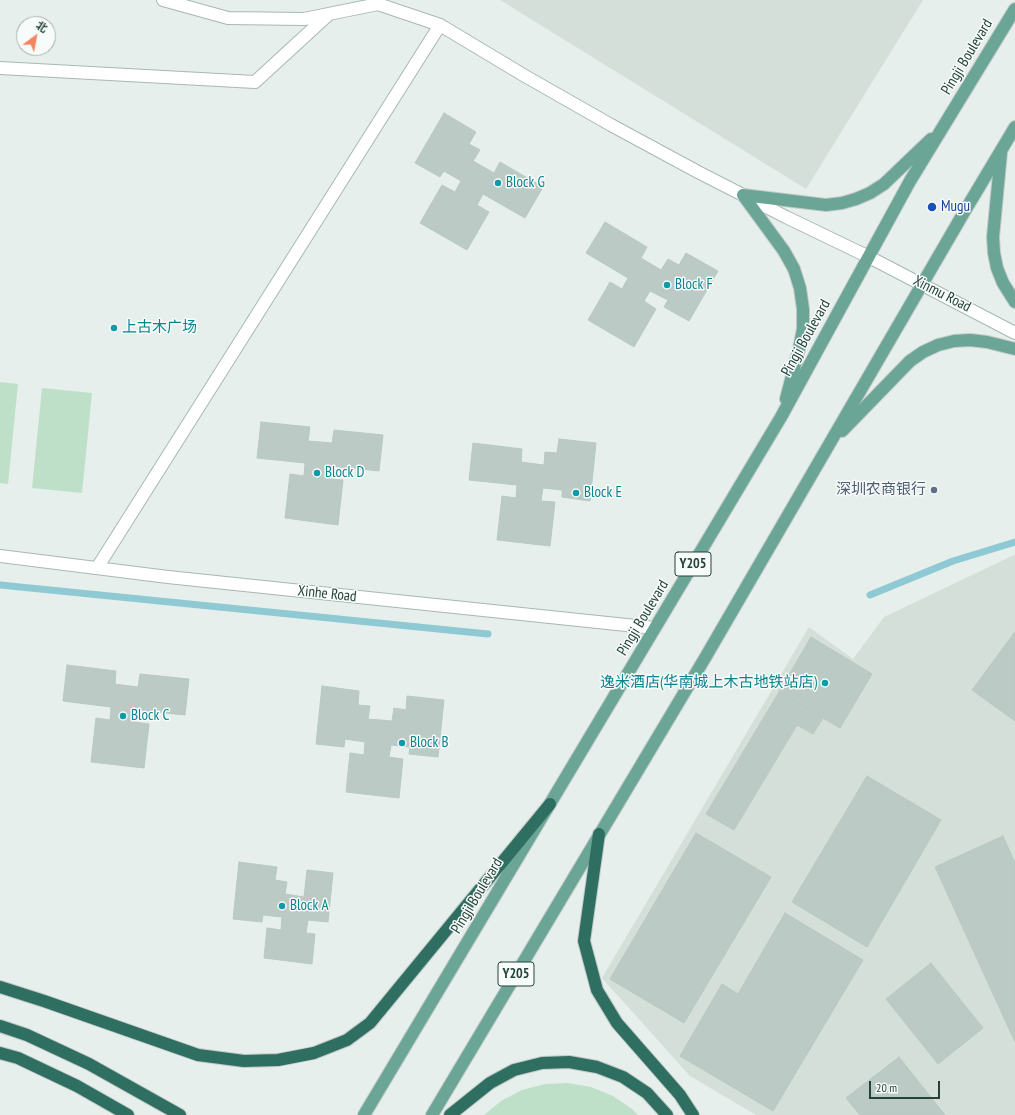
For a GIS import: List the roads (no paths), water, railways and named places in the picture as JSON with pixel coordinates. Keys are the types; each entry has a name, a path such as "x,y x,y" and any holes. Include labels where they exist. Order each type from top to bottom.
{"highway":[{"path":"0,987 198,1055 244,1061 278,1060 314,1053 347,1040 370,1023 550,804"},
{"path":"600,834 584,942 597,990 617,1023 680,1095 693,1115"},
{"path":"0,1026 27,1035 89,1064 180,1115"},
{"path":"0,1053 18,1058 77,1086 128,1115"},
{"path":"450,1115 490,1083 514,1070 542,1063 569,1062 597,1067 623,1077 646,1093 667,1115"}],"main road":[{"name":"Pingji Boulevard","path":"364,1115 781,417 910,181 1015,8"},
{"name":"Y205","path":"432,1115 701,664 1015,127"},
{"path":"743,195 826,205 856,199 884,184 942,129"},
{"path":"1001,150 993,237 994,253 997,268 1003,283 1015,302"},
{"path":"743,195 784,251 794,269 800,288 803,309 803,329 781,417"},
{"path":"829,444 910,361 923,352 954,341 970,340 987,342 1015,349"}],"street":[{"path":"163,0 228,18 304,19 375,2"},
{"name":"Xinmu Road","path":"375,2 440,25 611,125 743,195 869,257 1015,332"},
{"path":"0,68 255,82 329,14"},
{"path":"97,568 440,25"},
{"name":"Xinhe Road","path":"0,556 168,577 655,628"}],"waterway":[{"path":"870,595 953,561 1015,542"},
{"path":"0,585 488,634"}],"place":[{"name":"Block G","path":"498,183"},
{"name":"Mugu","path":"932,207"},
{"name":"Block F","path":"667,285"},
{"name":"上古木广场","path":"114,328"},
{"name":"Block D","path":"317,473"},
{"name":"深圳农商银行","path":"934,490"},
{"name":"Block E","path":"576,493"},
{"name":"逸米酒店(华南城上木古地铁站店)","path":"825,683"},
{"name":"Block C","path":"123,716"},
{"name":"Block B","path":"402,743"},
{"name":"Block A","path":"282,906"}]}
